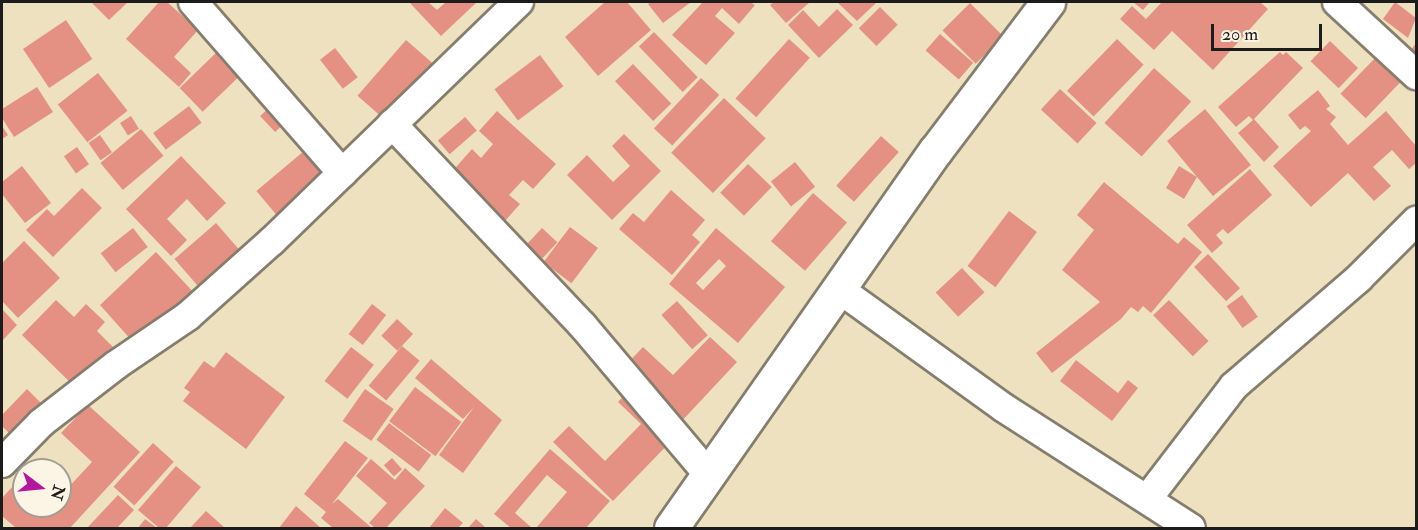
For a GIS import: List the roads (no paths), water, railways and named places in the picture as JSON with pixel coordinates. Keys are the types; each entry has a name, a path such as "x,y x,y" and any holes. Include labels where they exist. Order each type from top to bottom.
{"street":[{"path":"193,2 342,173"},
{"path":"2,463 41,423 116,365 188,316 342,173 519,2"},
{"path":"671,528 838,289 1048,2"},
{"path":"1337,2 1416,75"},
{"path":"392,124 583,326 708,474"},
{"path":"1148,498 1234,386 1359,278 1416,221"},
{"path":"838,289 1004,408 1148,498 1191,528"}]}
